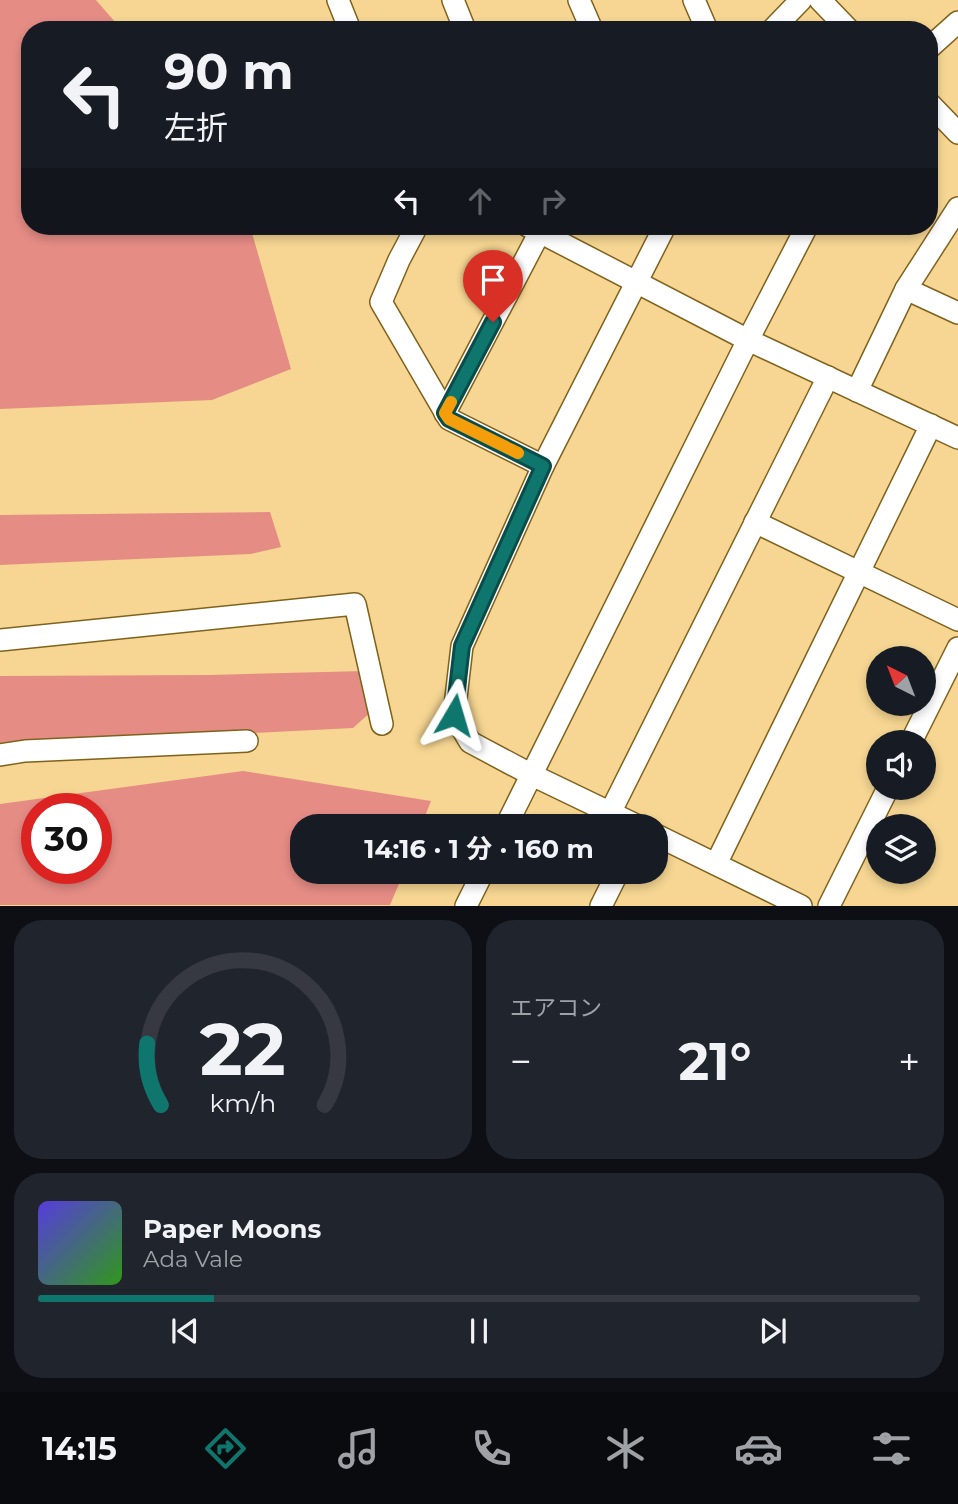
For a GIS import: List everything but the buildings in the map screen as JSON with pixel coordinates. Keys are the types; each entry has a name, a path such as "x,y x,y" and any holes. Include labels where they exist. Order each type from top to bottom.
{"street":[{"path":"338,0 346,21"},
{"path":"453,0 462,21"},
{"path":"579,0 588,21"},
{"path":"694,0 703,21"},
{"path":"781,21 801,0"},
{"path":"820,0 840,21"},
{"path":"938,40 958,22"},
{"path":"938,112 958,133"},
{"path":"857,391 906,289 958,208"},
{"path":"412,235 381,302 449,419 543,466"},
{"path":"445,413 534,235"},
{"path":"550,235 748,340 958,438"},
{"path":"660,235 543,466 462,646 454,715 470,741 610,813 828,377"},
{"path":"512,814 802,235"},
{"path":"906,289 958,313"},
{"path":"716,864 932,425"},
{"path":"755,522 958,620"},
{"path":"0,640 355,604 382,724"},
{"path":"917,730 958,648"},
{"path":"0,755 25,751 247,741"},
{"path":"829,905 882,800"},
{"path":"668,841 801,905"},
{"path":"466,905 477,884"},
{"path":"601,905 612,884"}],"shaded area":[{"path":"0,0 96,0 114,21 21,21 21,235 253,235 291,369 212,400 0,409"},
{"path":"270,512 281,547 251,554 0,565 0,515"},
{"path":"365,671 372,711 353,728 138,739 0,753 0,676"},
{"path":"243,771 431,801 426,814 290,814 290,884 399,884 390,905 0,905 0,804 21,801 21,884 112,884 112,793 81,793"}],"slow traffic":[{"path":"451,402 445,413 449,419 518,453"}],"route":[{"path":"454,715 462,646 543,466 449,419 445,413 493,322"}]}
